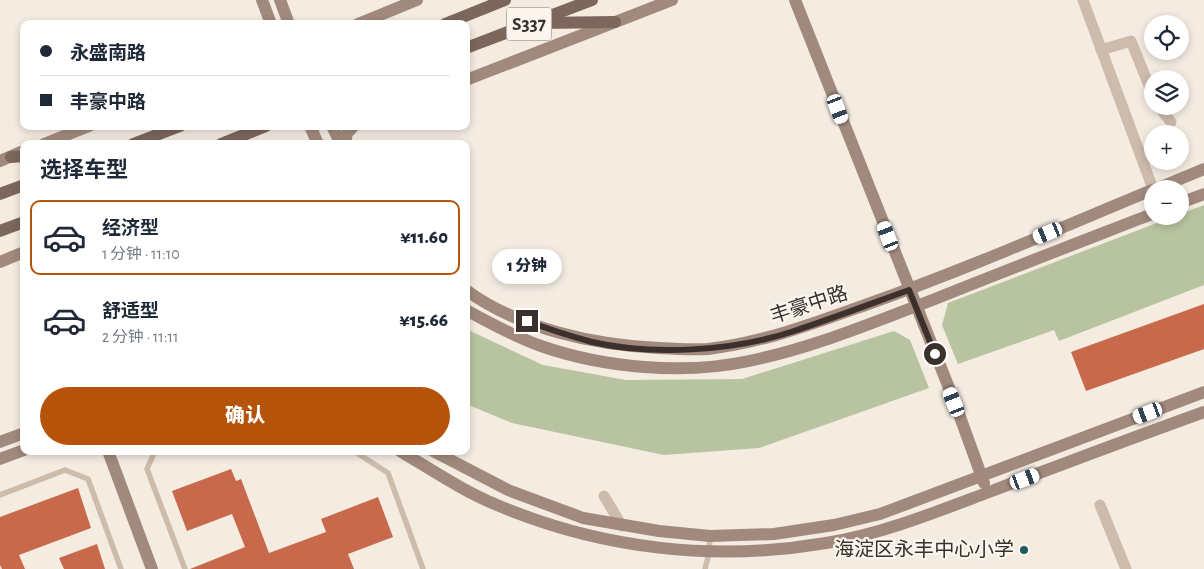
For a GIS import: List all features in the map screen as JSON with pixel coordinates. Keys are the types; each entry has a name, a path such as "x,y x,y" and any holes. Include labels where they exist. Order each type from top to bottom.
{"main road":[{"name":"S337","path":"454,20 505,0"},
{"name":"S337","path":"470,47 592,0"},
{"path":"533,23 615,22"},
{"path":"143,140 170,130"},
{"path":"231,140 256,130"},
{"path":"0,194 20,186"},
{"path":"0,231 20,224"}],"street":[{"path":"262,0 270,20"},
{"path":"280,0 288,20"},
{"path":"368,20 418,0"},
{"path":"470,78 672,0"},
{"path":"795,0 954,402 988,493"},
{"path":"1082,0 1151,180"},
{"path":"1101,50 1131,41 1144,73"},
{"path":"1165,115 1171,122"},
{"path":"54,140 79,130"},
{"path":"7,157 20,153"},
{"name":"丰豪中路","path":"1178,180 1204,170"},
{"name":"丰豪中路","path":"470,292 494,307 527,321 593,342 627,347 669,349 706,349 747,343 790,332 909,290 1144,193"},
{"path":"1189,200 1204,194"},
{"name":"丰豪中路","path":"470,312 510,334 540,346 571,355 607,362 676,368 748,362 789,351 916,306 1144,217"},
{"path":"0,262 20,254"},
{"path":"441,455 508,490 583,518 622,526 710,536 774,534 834,525 880,514 1204,392"},
{"path":"407,455 457,485 496,505 540,522 585,535 626,543 709,553 774,551 828,543 880,531 988,493 1204,412"},
{"path":"0,442 20,434"},
{"path":"0,460 20,452"},
{"path":"109,455 152,569"},
{"path":"604,496 622,526"},
{"path":"1100,505 1126,569"}],"lane":[{"path":"153,455 147,469 185,569"},
{"path":"360,455 388,473 423,569"},
{"path":"0,495 65,470 88,479 121,569"},
{"path":"705,569 709,553 710,536"}],"green space":[{"path":"1204,205 1204,285 1059,341 1054,330 958,364 942,325 948,303 1152,225 1189,225 1189,211"},
{"path":"470,331 543,365 626,380 742,379 894,331 910,340 929,388 759,448 664,455 512,423 470,406"}],"building":[{"path":"1204,304 1204,349 1086,391 1071,352"},
{"path":"231,469 236,481 241,479 269,553 326,532 321,519 378,497 393,537 348,554 354,569 190,569 245,547 232,514 187,531 172,491"},
{"path":"78,488 91,528 19,555 25,569 2,569 0,565 0,517"},
{"path":"97,544 105,569 64,569 59,558"}],"place":[{"name":"海淀区永丰中心小学","path":"1024,550"}],"route":[{"path":"527,321 593,342 627,347 706,349 747,343 790,332 909,290 935,354"}]}
